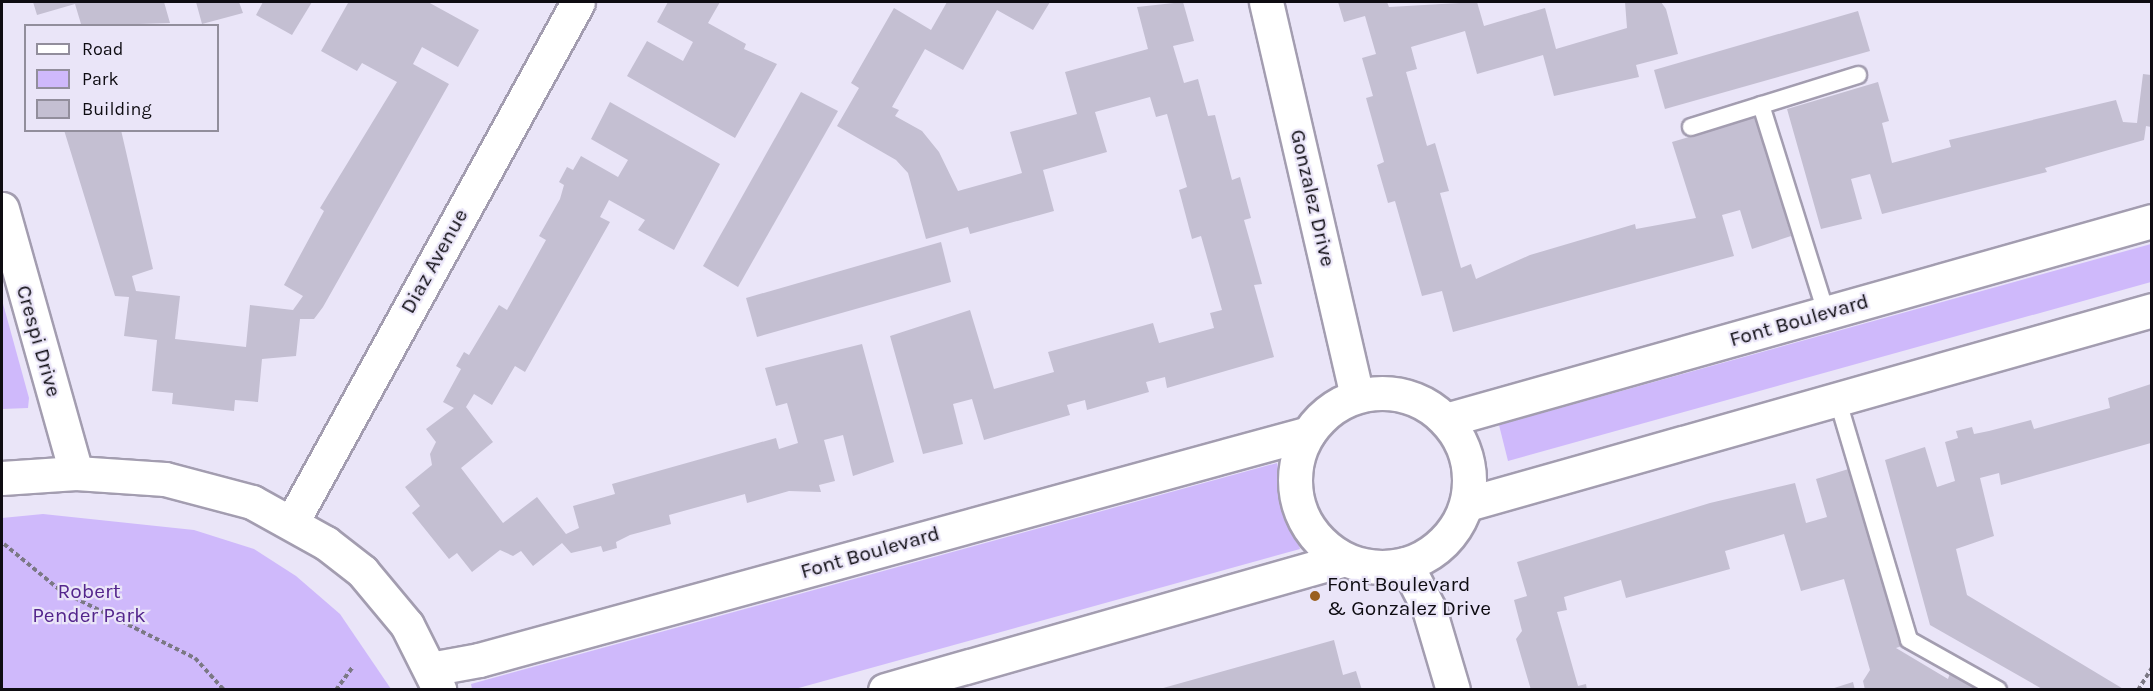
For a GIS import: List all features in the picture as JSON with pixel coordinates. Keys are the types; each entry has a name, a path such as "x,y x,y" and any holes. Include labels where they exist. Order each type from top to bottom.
{"street":[{"name":"Diaz Avenue","path":"292,522 579,2"},
{"name":"Gonzalez Drive","path":"1266,2 1357,396"},
{"name":"Crespi Drive","path":"2,209 76,473"},
{"name":"Font Boulevard","path":"1446,420 2151,221"},
{"path":"1467,504 2151,310"},
{"path":"1357,396 1414,398 1446,420 1469,468 1467,504 1444,541 1406,564 1364,566 1344,559 1315,537 1298,504 1296,467 1309,433 1329,410 1357,396"},
{"name":"Font Boulevard","path":"435,679 486,658 1309,433"},
{"path":"2,478 76,473 165,479 213,490 292,522 362,571 395,608 435,679"},
{"path":"885,690 1344,559"},
{"path":"1406,564 1429,609 1453,690"}],"lane":[{"path":"1691,127 1858,75"},
{"path":"1761,105 1826,312"},
{"path":"1837,398 1910,640 1998,690"}],"path":[{"path":"4,544 61,591 195,658 224,690"},
{"path":"336,690 353,668"},
{"path":"2138,690 2151,668"}],"green space":[{"path":"2151,244 2151,282 1508,461 1499,425"},
{"path":"2,300 29,398 28,408 2,409"},
{"path":"1277,463 1300,549 795,689 472,689 471,684"},
{"name":"Robert Pender Park","path":"43,514 194,530 254,549 296,576 340,614 391,689 2,689 2,518"}],"building":[{"path":"33,2 164,2 170,23 81,24 75,4 37,15"},
{"path":"196,2 239,2 243,13 202,24"},
{"path":"263,2 312,2 292,35 256,15"},
{"path":"428,2 479,30 458,67 422,47 413,64 449,84 323,307 314,319 300,319 296,356 262,359 258,402 235,400 234,411 172,404 173,393 152,391 157,340 124,336 129,297 115,296 65,132 121,132 153,269 132,276 136,291 180,296 175,339 246,347 250,305 293,310 303,296 284,285 324,211 320,208 397,82 362,63 357,71 321,51 348,3"},
{"path":"668,2 720,2 708,23 746,44 744,49 777,64 735,138 627,76 647,41 683,61 693,42 657,22"},
{"path":"947,2 1050,2 1033,30 997,10 963,70 925,49 892,107 899,110 895,116 922,131 939,152 958,191 1022,173 1010,132 1077,114 1065,72 1148,49 1137,7 1183,2 1194,41 1173,46 1184,83 1198,79 1208,116 1215,115 1232,180 1240,177 1251,218 1244,220 1262,284 1254,285 1274,357 1167,388 1165,377 1146,382 1149,392 1087,410 1085,400 1067,405 1070,415 984,440 972,399 953,404 963,444 923,454 890,336 970,310 994,389 1054,372 1048,352 1153,323 1159,343 1214,328 1210,313 1222,310 1201,236 1192,239 1179,190 1187,187 1167,114 1156,117 1150,97 1095,112 1107,152 1043,170 1054,211 970,234 968,227 926,239 908,173 896,160 837,126 859,88 851,83 894,8 931,30"},
{"path":"1338,2 1387,2 1389,7 1477,2 1484,26 1545,8 1556,49 1627,28 1625,2 1661,2 1666,9 1678,54 1636,65 1639,77 1554,96 1543,55 1477,74 1465,31 1411,47 1417,69 1406,72 1427,146 1435,143 1449,191 1440,193 1461,268 1471,264 1476,279 1530,255 1635,224 1636,229 1696,218 1672,142 1757,117 1791,236 1752,249 1740,210 1722,215 1734,256 1453,332 1442,291 1422,296 1395,201 1388,203 1377,165 1384,162 1366,98 1373,96 1362,58 1376,54 1365,16 1344,22"},
{"path":"1858,11 1870,51 1665,109 1654,70"},
{"path":"2143,74 2151,75 2151,127 2146,126 2144,140 2045,168 2047,172 1882,214 1870,174 1851,179 1862,219 1821,229 1787,109 1878,82 1889,121 1882,123 1892,163 1951,147 1949,140 2116,100 2123,122 2137,123"},
{"path":"801,92 838,111 738,287 703,266"},
{"path":"610,102 720,164 674,250 638,230 645,220 609,200 600,217 610,222 525,372 515,366 492,405 474,394 466,407 493,442 461,468 503,523 537,497 566,534 579,528 573,506 615,494 612,484 776,438 779,449 798,443 787,403 776,406 765,368 862,344 894,462 853,476 843,435 824,440 835,481 819,485 821,492 789,491 747,503 745,494 669,515 671,524 630,535 616,542 617,548 603,552 601,546 571,553 562,543 533,566 521,551 513,556 500,550 472,572 457,553 449,559 412,513 420,506 405,487 432,465 430,454 436,442 426,429 454,408 443,402 461,369 456,366 464,352 469,355 499,305 507,310 546,240 539,236 560,199 564,185 559,182 567,167 573,170 581,156 618,177 628,160 591,139"},
{"path":"941,242 951,282 757,337 746,298"},
{"path":"2151,384 2151,443 2001,485 1999,473 1980,478 1994,536 1956,549 1967,595 2125,690 2044,690 1930,625 1885,460 1925,447 1937,487 1955,481 1945,442 1958,438 1956,431 1972,427 1974,434 2031,420 2034,429 2110,408 2108,398"},
{"path":"1855,467 1905,645 1896,648 1948,679 1950,673 1981,690 1865,690 1863,681 1870,670 1844,579 1801,591 1784,534 1725,551 1730,569 1626,598 1621,580 1564,597 1567,610 1557,612 1578,686 1586,684 1587,690 1531,690 1516,639 1522,631 1514,600 1527,596 1517,562 1710,503 1795,483 1806,523 1827,517 1816,479"},
{"path":"1334,640 1343,675 1356,671 1362,690 1156,690"},
{"path":"1853,682 1855,690 1831,690 1831,689"}],"place":[{"name":"Font Boulevard & Gonzalez Drive","path":"1315,596"}]}
